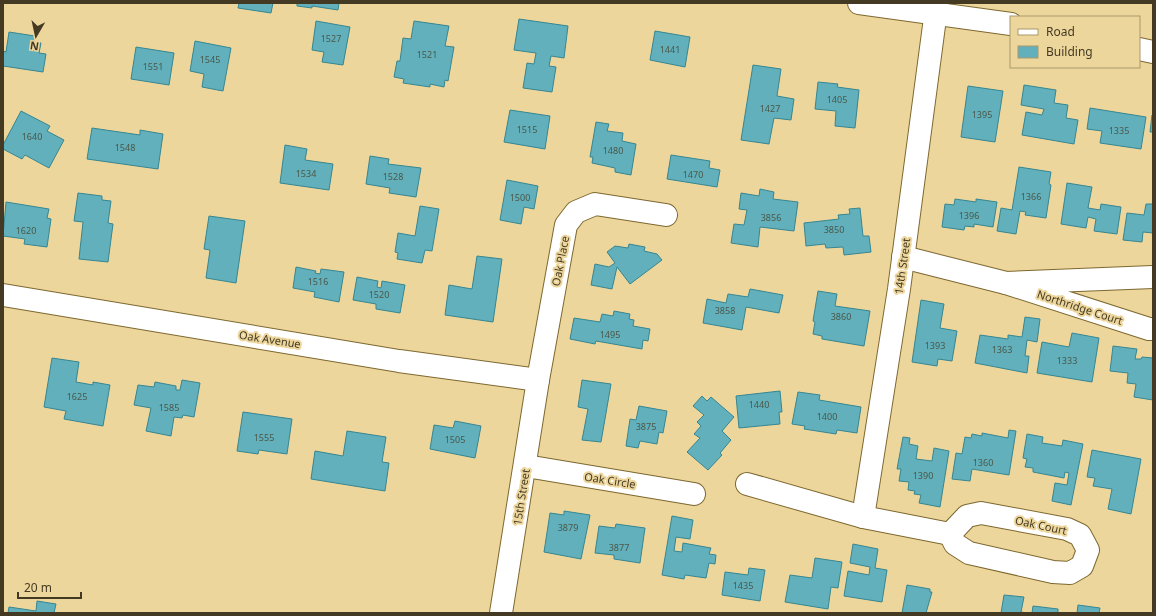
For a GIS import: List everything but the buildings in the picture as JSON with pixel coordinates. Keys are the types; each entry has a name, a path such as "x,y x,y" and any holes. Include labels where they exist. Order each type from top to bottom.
{"street":[{"path":"859,3 936,9 1010,24"},
{"name":"14th Street","path":"863,517 904,256 936,9"},
{"path":"1140,49 1153,52"},
{"name":"Oak Place","path":"538,380 566,225 576,212 595,204 666,215"},
{"name":"Northridge Court","path":"904,256 1006,283 1153,329"},
{"name":"Northridge Court","path":"1006,283 1153,277"},
{"name":"Oak Avenue","path":"3,295 399,361 538,380"},
{"name":"15th Street","path":"501,613 526,466 538,380"},
{"name":"Oak Circle","path":"526,466 694,494"},
{"path":"748,484 863,517 950,534"},
{"name":"Oak Court","path":"981,513 1067,529 1080,535 1088,550 1082,566 1070,573 1052,572 970,553 955,544 950,534 967,516 981,513"}]}
